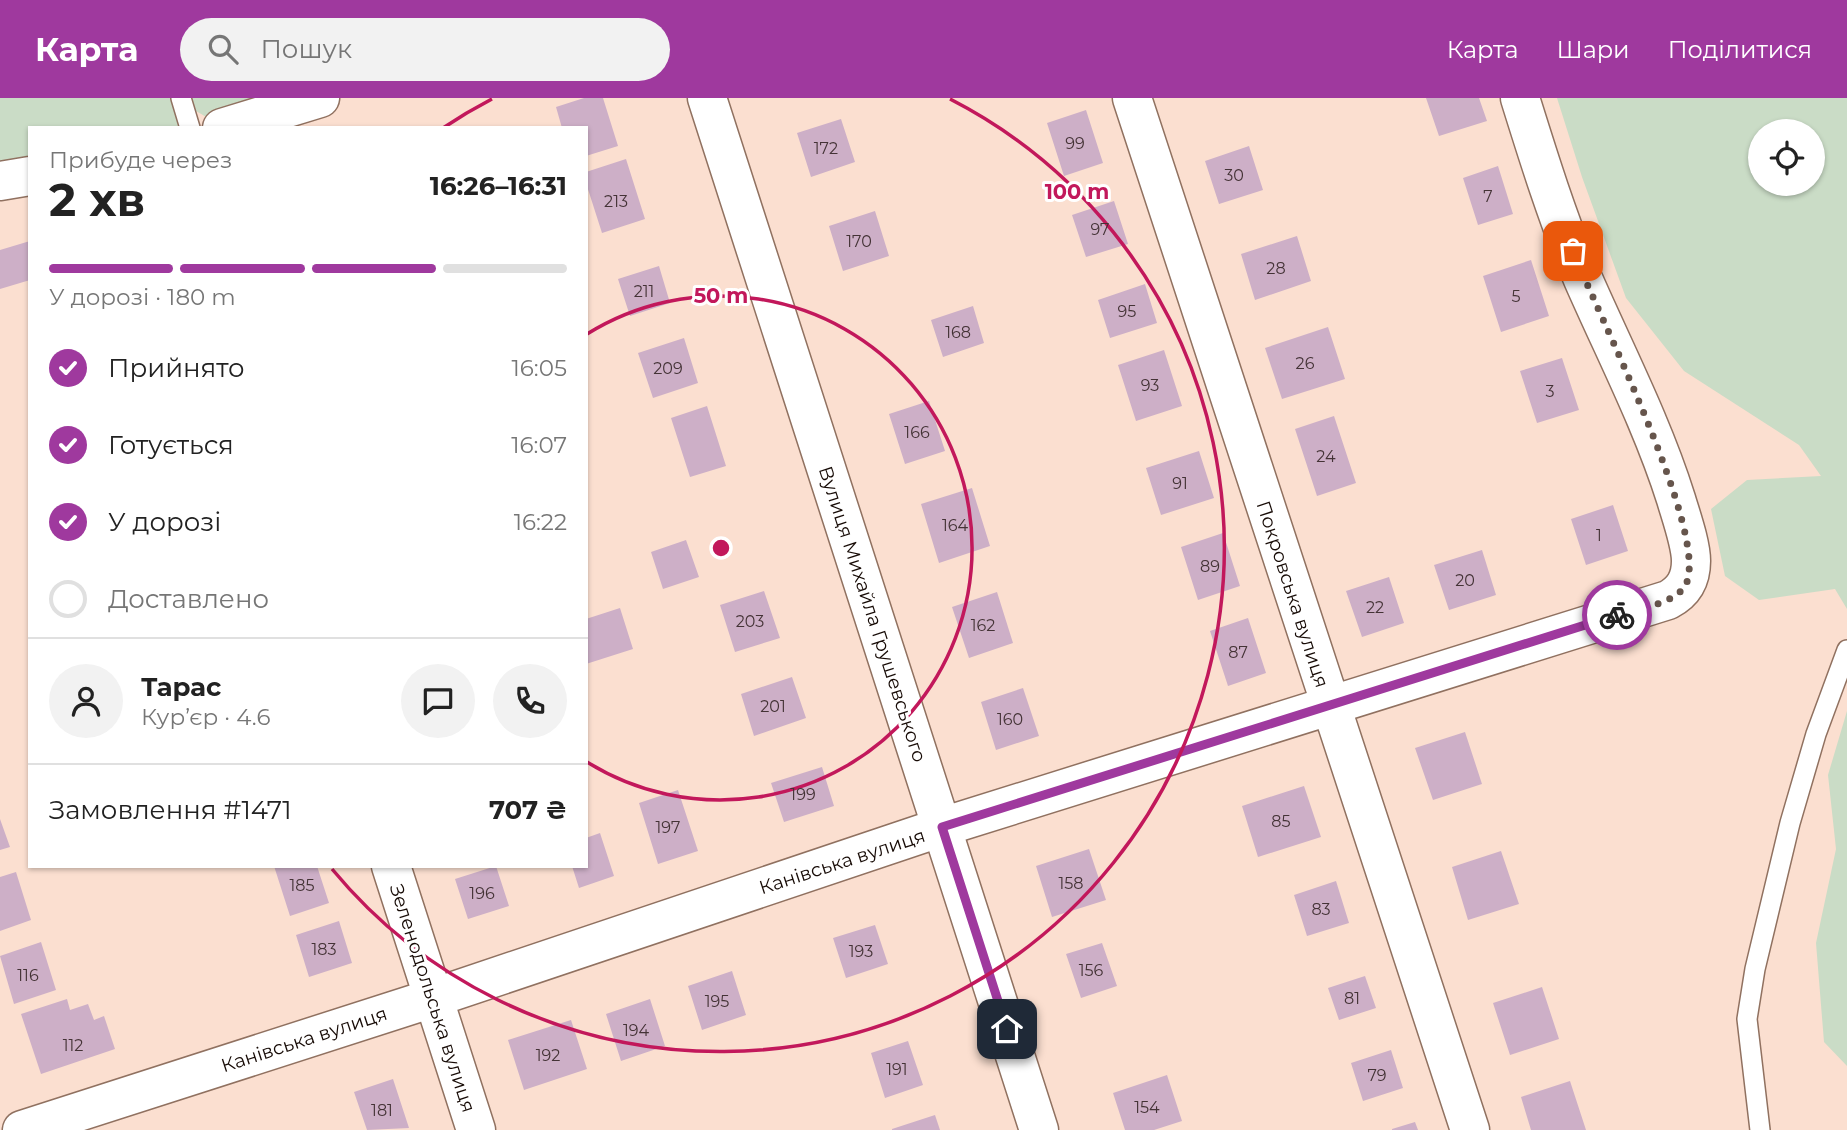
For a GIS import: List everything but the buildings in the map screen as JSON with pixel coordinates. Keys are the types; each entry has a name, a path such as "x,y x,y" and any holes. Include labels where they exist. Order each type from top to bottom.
{"street":[{"path":"229,126 320,98"},
{"name":"Вулиця Михайла Грушевського","path":"707,98 1039,1130"},
{"name":"Покровська вулиця","path":"1132,98 1470,1130"},
{"name":"Канівська вулиця","path":"22,1130 433,998 942,827 1668,600 1679,594 1687,584 1691,561 1681,514 1665,465 1582,276 1544,177 1520,98"},
{"path":"0,181 28,176"},
{"name":"Зеленодольська вулиця","path":"392,868 476,1130"}],"lane":[{"path":"181,98 189,126"},
{"path":"1760,1130 1747,1019 1755,969 1790,823 1816,734 1847,650"}],"green space":[{"path":"0,98 173,98 178,126 28,126 28,159 0,162"},
{"path":"189,98 292,98 213,121 196,111"},
{"path":"1557,98 1847,98 1847,609 1835,589 1759,600 1725,576 1711,509 1747,480 1821,476 1799,445 1684,371 1626,298 1582,177"},
{"path":"1847,711 1847,1066 1824,1042 1816,943 1836,849 1828,775"}],"way so far":[{"path":"1573,251 1665,465 1681,514 1691,561 1687,584 1679,594 1668,600 1617,615"}],"route":[{"path":"1007,1029 942,827 1617,615"}]}
